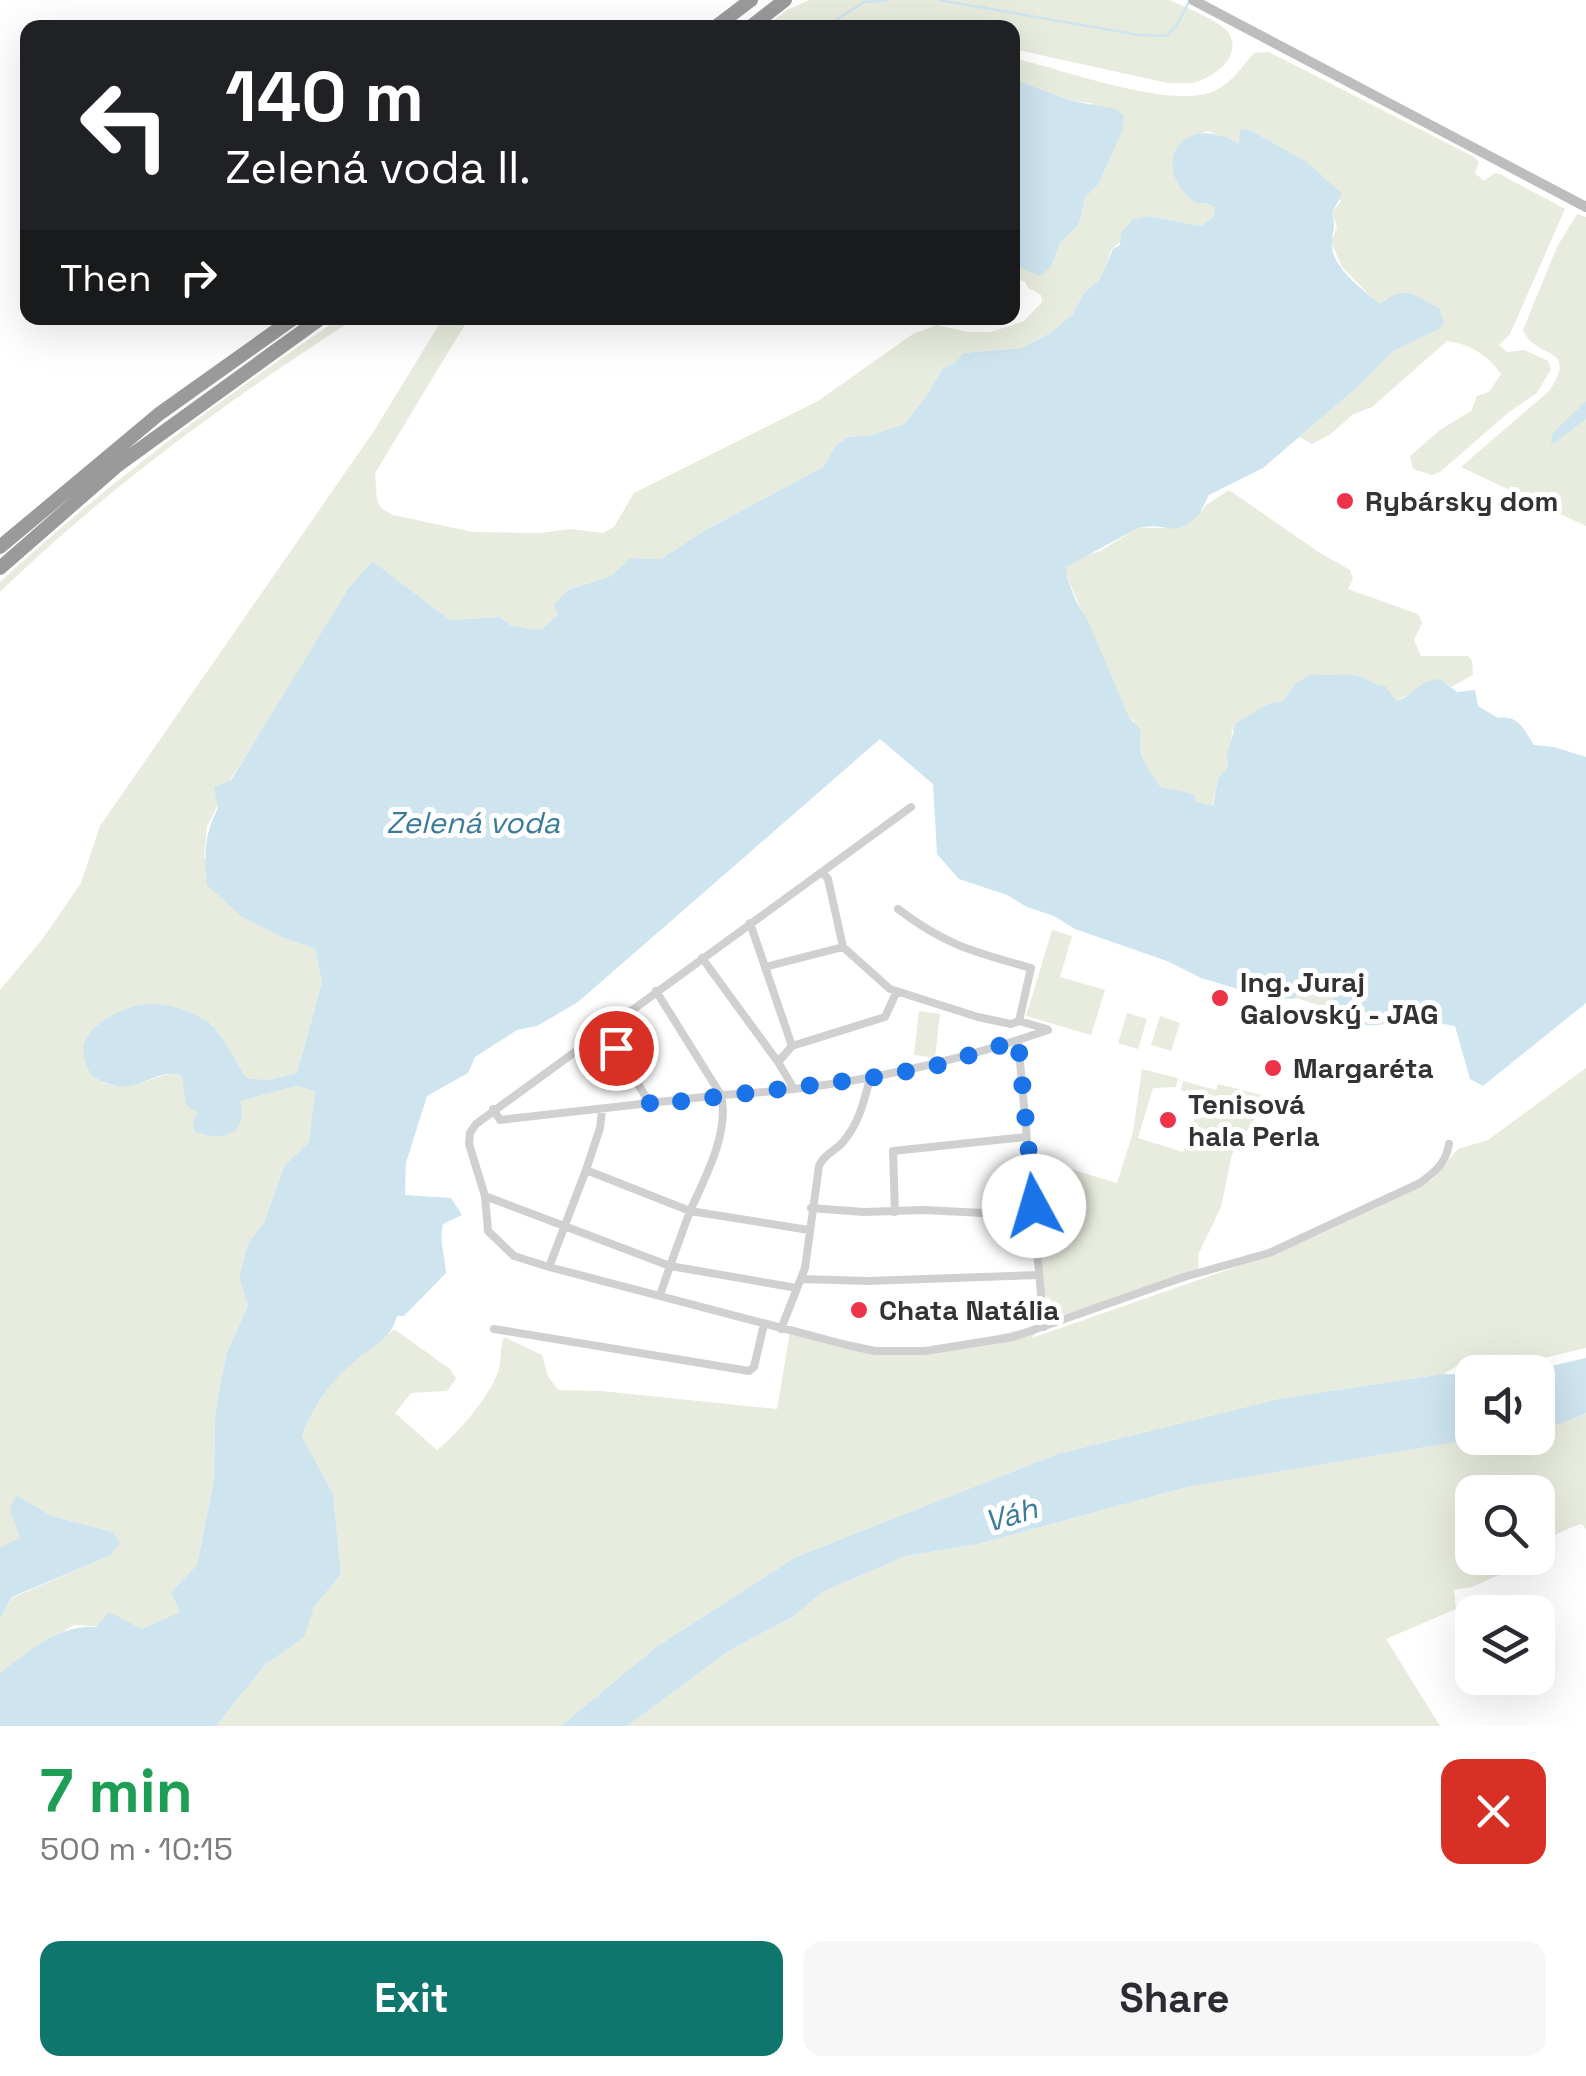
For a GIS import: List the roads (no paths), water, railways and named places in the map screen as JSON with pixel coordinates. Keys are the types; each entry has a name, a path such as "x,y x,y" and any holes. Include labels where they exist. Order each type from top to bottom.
{"highway":[{"path":"724,20 751,0"},
{"path":"758,20 784,0"},
{"path":"0,547 147,423 284,325"},
{"path":"0,568 118,464 311,325"}],"main road":[{"path":"1193,0 1586,207"}],"street":[{"path":"911,807 476,1124 470,1133 470,1144 485,1196 486,1224 491,1236 514,1256 548,1268 861,1348 902,1352 1013,1337 1184,1277 1269,1253 1414,1186 1436,1172 1449,1144"},
{"path":"476,1124 870,1078 935,1066 1048,1030 978,1017 896,992 843,947 828,879 822,872"},
{"path":"898,908 930,934 966,950 1031,968 1015,1022 1044,1326"},
{"path":"750,924 792,1046"},
{"path":"765,967 843,947"},
{"path":"702,958 794,1089"},
{"path":"656,991 722,1095 725,1110 660,1295"},
{"path":"778,1062 792,1046 885,1018 896,992"},
{"path":"603,1030 651,1105"},
{"path":"781,1329 799,1284 820,1160 842,1142 856,1123 870,1078"},
{"path":"493,1109 500,1120"},
{"path":"548,1268 586,1170 602,1110"},
{"path":"895,1212 892,1151 1026,1137"},
{"path":"586,1170 690,1211 808,1230"},
{"path":"485,1196 670,1266 799,1284 1039,1275"},
{"path":"1024,1215 1034,1206"},
{"path":"811,1208 1024,1215 1035,1222"},
{"path":"494,1330 749,1371 754,1367 764,1324"}],"water":[{"path":"1020,82 1072,101 1116,109 1124,116 1122,132 1098,185 1085,198 1079,224 1060,243 1051,267 1040,276 1020,268"},
{"name":"Zelená voda","path":"1248,129 1307,162 1342,194 1332,213 1332,246 1338,263 1350,278 1380,304 1397,294 1417,296 1440,309 1444,323 1393,351 1263,468 1209,495 1199,515 1186,525 1176,529 1138,528 1068,566 1066,575 1076,601 1129,717 1141,730 1142,754 1151,773 1160,787 1194,794 1196,802 1213,806 1218,779 1228,767 1227,754 1236,723 1268,704 1283,701 1295,684 1312,674 1358,676 1385,686 1396,701 1425,683 1440,679 1457,692 1475,690 1478,706 1498,718 1516,721 1534,745 1586,757 1586,1003 1483,1086 1470,1079 1455,1026 1423,1021 1353,1023 1331,1009 1334,996 1300,986 1296,998 1265,997 1201,978 1167,961 1075,929 1007,895 959,879 937,854 933,784 880,739 578,1002 537,1026 517,1030 475,1057 468,1073 427,1096 406,1163 405,1195 451,1198 462,1215 443,1224 446,1273 404,1316 397,1316 386,1337 338,1377 318,1404 302,1436 333,1494 341,1574 314,1607 304,1637 265,1665 216,1726 0,1726 0,1673 57,1635 96,1627 109,1612 142,1629 180,1612 171,1592 197,1565 214,1480 215,1415 226,1355 248,1304 239,1278 248,1243 264,1223 284,1166 309,1142 315,1091 296,1086 240,1101 242,1113 237,1129 214,1136 194,1131 193,1121 198,1113 186,1105 182,1075 159,1076 120,1087 91,1075 83,1049 93,1029 119,1012 138,1005 163,1005 193,1014 212,1025 247,1078 269,1080 297,1073 322,982 315,949 241,916 207,885 206,845 218,808 214,787 231,780 349,588 372,561 450,620 500,617 510,625 541,630 558,615 554,605 568,590 611,576 630,558 661,559 702,532 823,467 836,445 848,437 872,435 904,424 943,368 955,363 963,353 1022,348 1050,333 1073,314 1083,294 1100,279 1113,249 1120,245 1121,233 1132,220 1149,216 1201,226 1213,217 1215,207 1196,203 1181,189 1174,174 1177,147 1187,138 1201,134 1218,135 1239,144 1240,130"},
{"path":"1586,401 1586,419 1551,445 1552,434"},
{"path":"1586,1358 1586,1413 1555,1425 1555,1365"},
{"name":"Váh","path":"1455,1374 1455,1442 1187,1487 978,1544 906,1556 822,1592 794,1616 730,1650 627,1726 561,1726 656,1647 796,1557 1057,1454 1278,1399"},
{"path":"16,1495 52,1516 113,1532 120,1544 109,1556 12,1597 0,1619 0,1547 20,1538 10,1509"}],"waterway":[{"path":"836,20 864,2 887,0"},
{"path":"939,0 1139,35 1166,36 1177,25 1190,0"}],"place":[{"name":"Rybársky dom","path":"1345,501"},
{"name":"Ing. Juraj Galovský - JAG","path":"1220,998"},
{"name":"Margaréta","path":"1273,1068"},
{"name":"Tenisová hala Perla","path":"1168,1120"},
{"name":"Chata Natália","path":"859,1310"}]}
